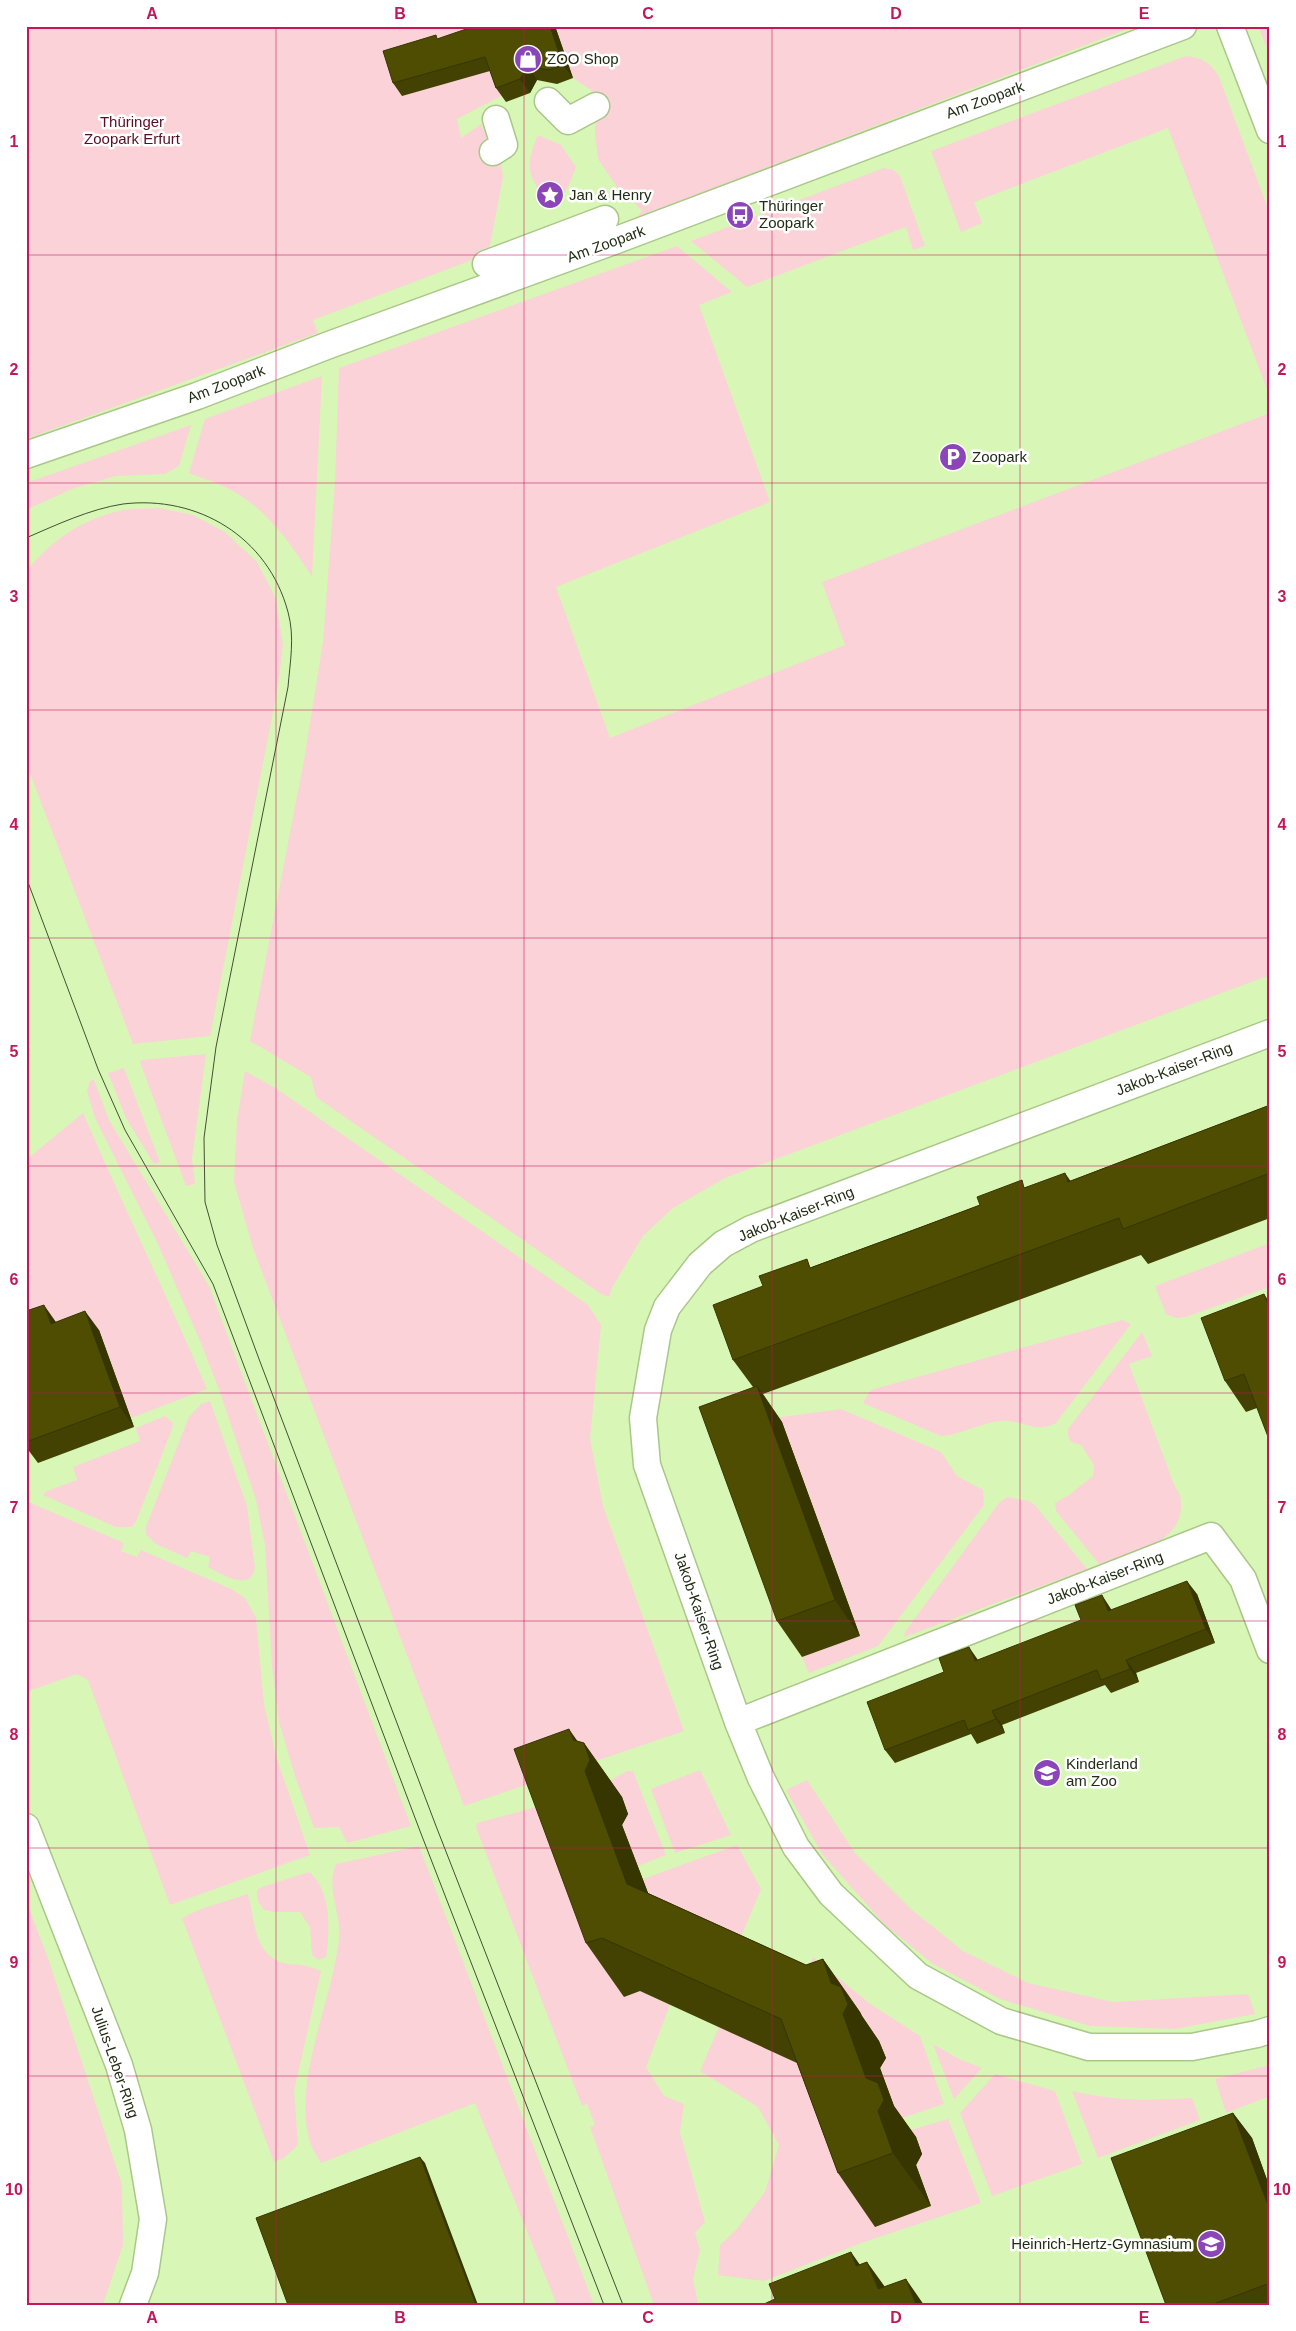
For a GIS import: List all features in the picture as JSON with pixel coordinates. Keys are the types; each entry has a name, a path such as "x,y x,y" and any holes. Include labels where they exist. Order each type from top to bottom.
{"street":[{"name":"Am Zoopark","path":"26,456 197,396 337,342 623,238 1183,26"},
{"path":"1231,28 1270,130"},
{"path":"548,101 568,122 596,106"},
{"path":"493,152 504,145 496,119"},
{"name":"Am Zoopark","path":"486,264 605,219"},
{"name":"Jakob-Kaiser-Ring","path":"1270,1033 751,1229 723,1244 700,1264 667,1307 658,1330 643,1418 647,1465 738,1722 761,1778 796,1847 831,1894 918,1976 1001,2021 1089,2047 1192,2047 1270,2030"},
{"name":"Jakob-Kaiser-Ring","path":"738,1722 1211,1536 1243,1579 1270,1650"},
{"name":"Julius-Leber-Ring","path":"26,1827 119,2065 138,2130 153,2219 145,2273 133,2305"}],"green space":[{"name":"Thüringer Zoopark Erfurt","path":"26,26 523,26 503,95 457,119 461,138 481,124 493,152 501,163 503,177 489,251 480,257 313,320 318,333 26,439"},
{"path":"555,26 1135,26 638,217 642,210 617,187 598,159 595,134 596,106 591,90 573,78"},
{"path":"1258,26 1270,26 1270,56"},
{"path":"1186,56 1206,62 1219,77 1270,214 1270,397 1168,128 974,202 982,223 961,232 931,151"},
{"path":"538,135 561,145 576,167 569,185 560,199 549,200 541,192 532,177 530,170 531,154"},
{"path":"884,168 894,170 900,176 925,246 913,250 906,227 747,287 691,241"},
{"path":"677,246 732,292 699,305 770,502 556,587 610,738 845,645 822,582 1270,413 1270,975 725,1178 673,1208 643,1236 613,1286 609,1297 601,1294 316,1097 311,1077 250,1041 304,760 323,642 335,482 339,368"},
{"path":"322,376 312,577 295,551 264,514 239,495 221,485 189,473 205,419"},
{"path":"191,425 179,466 165,474 116,476 72,489 26,510 26,483"},
{"path":"159,508 193,515 225,532 257,562 276,599 283,645 278,686 210,1036 133,1044 26,763 26,572 56,541 79,526 105,515 124,510"},
{"path":"206,1054 192,1159 195,1184 186,1186 140,1062 142,1060"},
{"path":"124,1068 160,1162 154,1164 126,1118 108,1073"},
{"path":"245,1071 277,1089 588,1305 601,1325 590,1439 603,1506 684,1731 464,1806 253,1248 234,1182 237,1120"},
{"path":"94,1080 109,1120 209,1286 411,1826 347,1843 339,1827 314,1828 295,1776 279,1722 272,1666 265,1545 256,1500 220,1392 201,1343 157,1242 95,1118 87,1091 90,1081"},
{"path":"83,1113 207,1389 131,1418 99,1331 26,1337 26,1160"},
{"path":"1270,1243 1270,1287 1186,1317 1176,1318 1166,1314 1155,1286"},
{"path":"1122,1320 1131,1324 1056,1423 1049,1426 1037,1427 998,1421 941,1436 863,1403 871,1390"},
{"path":"1142,1332 1152,1356 1129,1364 1175,1487 1180,1495 1179,1519 1173,1530 1151,1545 1099,1564 1056,1511 1055,1503 1069,1495 1093,1476 1094,1465 1081,1445 1071,1442 1068,1429"},
{"path":"210,1401 247,1506 255,1568 248,1579 242,1581 235,1580 208,1567 210,1557 191,1551 187,1558 156,1544 146,1534 146,1527 189,1417 201,1404"},
{"path":"841,1409 941,1452 957,1476 983,1490 984,1505 878,1646 809,1673 802,1657 860,1635 782,1422 745,1422"},
{"path":"165,1416 173,1423 172,1429 137,1519 132,1527 116,1527 43,1495 47,1491 77,1480 73,1467 140,1441 136,1428"},
{"path":"1007,1497 1029,1501 1035,1505 1087,1569 904,1637 905,1632 999,1503"},
{"path":"26,1501 124,1543 121,1551 137,1557 141,1550 231,1589 245,1598 256,1618 264,1704 276,1756 310,1855 170,1905 88,1680 77,1674 26,1692"},
{"path":"700,1770 731,1835 675,1853 651,1789"},
{"path":"627,1771 633,1771 666,1855 638,1866 622,1825 628,1814 622,1797 610,1793 606,1783"},
{"path":"807,1780 855,1853 912,1910 963,1951 1028,1983 1113,2002 1248,1994 1255,2014 1175,2029 1090,2026 1000,1999 933,1964 885,1925 822,1854 786,1790"},
{"path":"552,1803 624,1997 640,1991 670,2005 646,2067 664,2096 684,2104 680,2132 705,2222 695,2233 700,2250 693,2279 698,2302 691,2305 654,2305 590,2127 595,2125 587,2104 582,2106 476,1827 477,1823"},
{"path":"737,1845 761,1889 741,1937 665,1937 643,1879"},
{"path":"419,1846 594,2305 557,2305 475,2103 321,2163 311,2145 306,2118 309,2068 329,1989 339,1939 332,1882 336,1864"},
{"path":"309,1872 322,1890 328,1912 326,1957 318,1960 312,1955 310,1927 300,1912 264,1910 258,1901 257,1890 262,1887"},
{"path":"248,1894 257,1935 266,1952 283,1963 305,1965 321,1971 294,2091 298,2145 284,2158 274,2162 182,1918 201,1909"},
{"path":"26,1900 48,1958 122,2185 123,2245 103,2305 26,2305"},
{"path":"813,1957 869,2003 920,2036 944,2104 899,2119 880,2068 799,1998"},
{"path":"719,2027 819,2072 931,2206 916,2165 922,2154 904,2132 948,2119 981,2203 864,2242 764,2281 718,2275 720,2245 736,2230 765,2192 779,2145 758,2107 700,2071"},
{"path":"933,2044 959,2059 982,2068 954,2099"},
{"path":"1270,2065 1270,2096 1226,2113 1215,2079"},
{"path":"995,2074 1055,2091 1082,2164 992,2196 960,2113"},
{"path":"1072,2091 1103,2097 1132,2099 1192,2098 1200,2120 1098,2158"}],"building":[{"path":"475,26 550,26 563,65 548,70 528,66 520,79 496,88 485,57 393,83 383,51 436,35 437,39"},
{"path":"1270,1105 1270,1173 1123,1229 1119,1218 733,1360 713,1305 763,1286 759,1276 807,1259 810,1268 980,1205 977,1197 1022,1180 1024,1188 1065,1173 1068,1182"},
{"path":"1264,1294 1270,1309 1270,1442 1244,1374 1225,1381 1201,1318"},
{"path":"44,1305 51,1324 85,1311 120,1407 26,1442 26,1311"},
{"path":"757,1386 835,1600 777,1621 699,1407"},
{"path":"1187,1581 1206,1629 1126,1660 1130,1669 1101,1680 1097,1670 992,1711 996,1719 968,1730 964,1720 885,1750 867,1702 944,1672 939,1658 969,1647 975,1661 1081,1620 1075,1605 1102,1595 1108,1611"},
{"path":"569,1729 573,1740 584,1743 590,1760 585,1771 627,1884 806,1965 823,1959 831,1983 841,1987 848,2004 843,2014 866,2078 878,2083 884,2100 878,2111 893,2153 838,2173 781,2019 602,1938 586,1943 514,1749"},
{"name":"Heinrich-Hertz-Gymnasium","path":"1233,2113 1270,2210 1270,2283 1211,2305 1166,2305 1111,2158"},
{"path":"420,2157 476,2305 288,2305 256,2218"},
{"path":"851,2252 856,2266 867,2262 878,2289 906,2279 916,2305 764,2305 775,2299 769,2284"}],"tram line":[{"path":"26,538 73,518 123,504 151,503 178,507 203,514 226,526 247,542 264,562 278,585 288,612 292,640 288,687 216,1047 204,1138 205,1202 217,1245 259,1359 436,1826 623,2305"},
{"path":"26,877 98,1069 125,1130 213,1284 420,1831 604,2305"}],"place":[{"name":"ZOO Shop","path":"528,59"},
{"name":"Jan & Henry","path":"550,195"},
{"name":"Thüringer Zoopark","path":"740,215"},
{"name":"Zoopark","path":"953,457"},
{"name":"Kinderland am Zoo","path":"1047,1773"},
{"name":"Heinrich-Hertz-Gymnasium","path":"1211,2244"}]}
